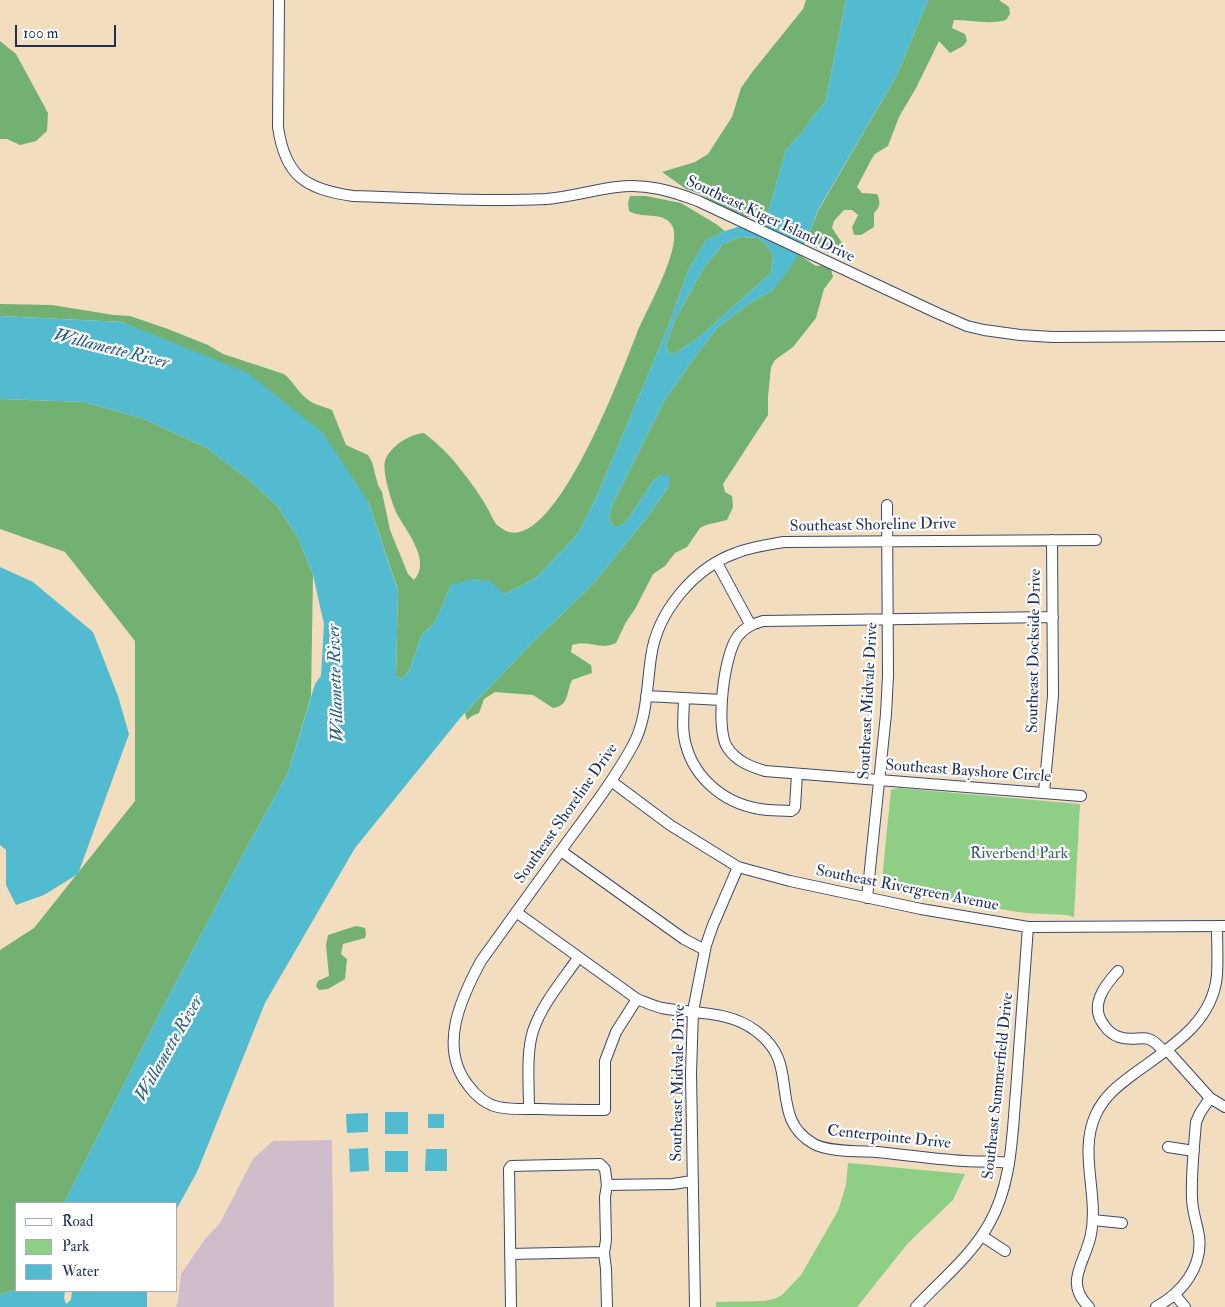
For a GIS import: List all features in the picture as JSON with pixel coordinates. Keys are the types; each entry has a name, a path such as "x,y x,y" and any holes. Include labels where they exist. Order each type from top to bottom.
{"street":[{"name":"Southeast Kiger Island Drive","path":"279,0 278,126 280,141 291,168 311,185 332,193 353,196 503,199 547,198 618,187 642,186 665,190 698,201 967,326 998,333 1053,337 1225,336"},
{"name":"Southeast Midvale Drive","path":"867,898 886,714 888,620 887,505"},
{"name":"Southeast Dockside Drive","path":"1044,792 1053,696 1052,540"},
{"name":"Southeast Shoreline Drive","path":"637,999 616,1032 605,1061 605,1110 512,1109 496,1106 481,1100 461,1076 455,1060 453,1046 458,1010 468,985 480,961 611,782 640,732 651,654 658,629 679,594 696,577 734,553 754,547 784,542 1096,540"},
{"path":"717,563 750,624 763,621 1053,617"},
{"name":"Southeast Bayshore Circle","path":"750,624 737,636 728,654 721,720 722,734 726,746 736,758 746,765 765,771 797,774 1081,796"},
{"path":"646,696 722,700"},
{"path":"684,698 684,737 700,776 714,790 736,803 759,809 790,811 795,807 797,774"},
{"name":"Southeast Rivergreen Avenue","path":"611,782 670,824 738,867 766,875 867,898 1028,927 1221,926"},
{"path":"561,851 684,939 705,950"},
{"name":"Southeast Midvale Drive","path":"695,1307 691,1073 693,1011 705,950 716,917 738,867"},
{"name":"Centerpointe Drive","path":"516,912 637,999 660,1007 719,1015 736,1020 748,1026 765,1039 772,1047 781,1066 789,1116 800,1133 816,1146 966,1161 1009,1163"},
{"path":"1089,1307 1083,1302 1078,1291 1077,1276 1088,1247 1093,1220 1088,1147 1089,1135 1101,1104 1112,1090 1165,1051 1196,1024 1209,1004 1217,975 1221,926"},
{"name":"Southeast Summerfield Drive","path":"916,1307 982,1236 998,1205 1009,1163 1028,927"},
{"path":"529,1109 532,1033 543,1008 578,958"},
{"path":"1118,971 1100,995 1097,1010 1102,1023 1107,1029 1120,1037 1149,1038 1154,1041 1210,1098 1225,1108"},
{"path":"1156,1307 1175,1295 1186,1283 1192,1272 1198,1252 1199,1237 1192,1199 1196,1122 1210,1098"},
{"path":"1168,1147 1194,1151"},
{"path":"511,1307 509,1170 511,1166 600,1164 603,1166 607,1185 604,1252 607,1307"},
{"path":"607,1185 692,1182"},
{"path":"1093,1220 1122,1223"},
{"path":"982,1236 1005,1250"},
{"path":"510,1254 604,1252"},
{"path":"1175,1295 1185,1307"}],"shaded area":[{"path":"332,1140 334,1307 176,1307 181,1274 205,1239 220,1223 253,1159 273,1141"}],"green space":[{"path":"806,0 846,0 825,103 786,150 768,213 744,217 714,203 701,194 686,189 662,172 695,162 708,154 732,117 741,88 803,9"},
{"path":"928,0 999,0 1009,7 1010,14 1006,20 1000,21 954,20 952,28 965,34 967,41 963,46 950,53 939,41 916,88 899,117 888,146 875,154 857,187 862,193 877,194 879,204 878,209 874,213 874,227 861,235 854,235 852,227 858,215 852,210 844,210 834,221 832,228 845,247 841,253 822,251 807,239 818,211 897,75"},
{"path":"0,41 16,54 48,113 47,131 36,141 20,145 7,139 0,139"},
{"path":"630,196 646,196 681,203 725,231 706,240 688,271 668,327 597,496 577,535 536,578 505,594 499,590 451,585 435,622 422,635 409,671 402,679 396,676 398,590 368,501 123,322 0,316 0,304 52,305 130,316 208,345 223,354 284,374 309,400 332,410 346,445 368,455 382,492 390,530 408,574 414,580 419,572 419,555 416,546 395,509 388,488 384,466 390,451 399,443 411,436 424,433 429,437 444,450 471,482 496,524 506,531 525,530 546,514 566,487 603,417 637,333 663,278 673,246 674,233 671,224 657,216 639,215 629,211 628,203"},
{"path":"741,237 758,238 767,245 773,256 771,273 700,336 675,354 668,353 666,345 675,320 703,269 723,244"},
{"path":"798,254 816,266 824,265 831,269 833,277 824,289 816,318 793,347 775,360 771,367 768,415 723,484 725,492 732,496 733,507 727,520 700,528 687,547 675,553 665,566 653,574 616,643 604,646 584,643 572,645 571,652 591,665 592,673 572,680 562,705 553,708 533,695 495,692 484,699 479,713 467,720 465,713 531,644 593,584 646,519 669,486 669,475 661,475 654,480 626,522 619,526 613,526 609,519 612,505 664,401 718,327 750,303 773,290"},
{"path":"0,399 84,402 141,418 205,447 248,479 278,507 298,538 313,575 311,696 288,773 159,1015 65,1202 15,1202 15,1290 0,1294 0,950 34,928 135,801 135,641 65,552 0,529"},
{"name":"Riverbend Park","path":"899,788 1080,804 1074,917 1025,913 881,890 891,790"},
{"path":"356,926 365,928 366,934 365,938 343,944 341,954 347,959 345,979 328,989 319,990 316,986 318,981 329,976 326,945 328,935"},
{"path":"848,1163 965,1174 953,1200 908,1243 857,1307 716,1307 716,1302 774,1299 782,1295 801,1275 838,1211 846,1185"}],"water":[{"name":"Willamette River","path":"846,0 928,0 897,75 818,210 807,239 790,268 773,290 750,303 718,327 664,401 612,505 609,519 613,526 619,526 626,522 654,480 661,475 669,475 669,486 646,519 593,584 531,644 461,717 355,848 265,1003 197,1172 178,1206 178,1202 65,1202 159,1015 288,773 315,684 321,676 324,624 313,575 298,538 278,507 248,479 205,447 141,418 84,402 0,399 0,316 122,322 248,373 323,433 368,501 398,591 396,676 402,679 409,671 422,635 435,622 451,585 473,579 489,581 505,594 536,578 577,535 597,496 668,327 688,271 706,240 725,231 763,219 768,213 786,150 804,130 825,103","holes":["741,237 758,238 767,245 773,256 771,273 700,336 675,354 668,353 666,345 675,320 703,269 723,244"]},
{"path":"0,567 33,582 93,632 118,696 129,734 78,874 44,895 16,905 6,885 6,850 0,845"},
{"path":"385,1112 408,1112 408,1134 385,1134"},
{"path":"368,1113 368,1132 347,1133 346,1114"},
{"path":"428,1114 444,1114 444,1128 428,1128"},
{"path":"368,1148 369,1171 350,1172 349,1149"},
{"path":"426,1149 447,1149 447,1171 425,1171"},
{"path":"385,1151 408,1151 408,1172 385,1172"},
{"path":"15,1290 15,1292 65,1292 66,1304 71,1300 72,1292 147,1292 147,1307 0,1307 0,1294"}]}
